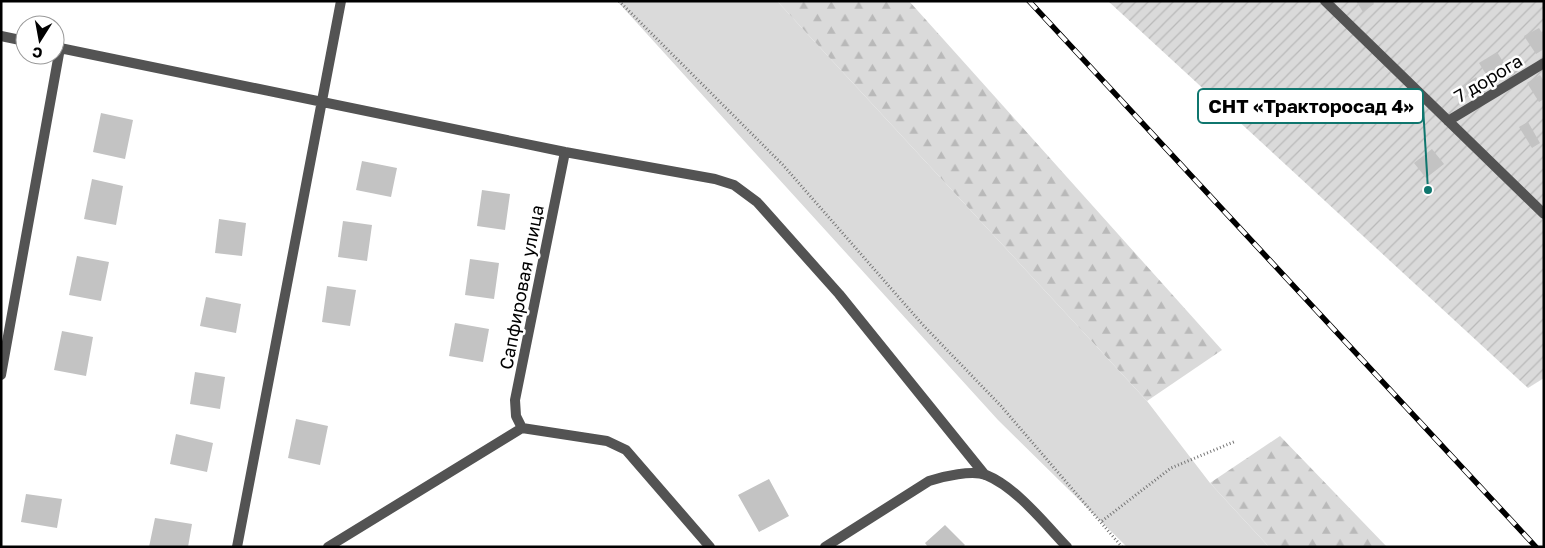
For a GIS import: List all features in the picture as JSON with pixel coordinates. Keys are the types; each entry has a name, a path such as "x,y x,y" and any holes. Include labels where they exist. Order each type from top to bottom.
{"street":[{"path":"237,547 341,1"},
{"path":"1326,1 1544,214"},
{"path":"1,36 15,39"},
{"path":"65,49 565,152 715,179 734,186 757,202 839,294 985,475 1015,494 1067,547"},
{"name":"7 дорога","path":"1448,121 1544,63"},
{"path":"1,375 54,65"},
{"name":"Сапфировая улица","path":"522,428 516,416 515,400 565,152"},
{"path":"328,547 522,428 608,441 626,450 710,547"},
{"path":"825,547 929,481 948,475 985,475"}],"path":[{"path":"619,1 783,165 923,325 1001,406 1102,521 1122,547"},
{"path":"1102,521 1171,468 1236,441"}],"green space":[{"path":"617,1 777,1 1147,401 1210,483 1269,547 1127,547 998,420"},
{"path":"777,1 909,1 1222,350 1147,401"},
{"path":"1108,1 1544,1 1544,378 1528,388"},
{"path":"1280,436 1387,547 1269,547 1210,483"}],"building":[{"path":"1356,1 1372,1 1374,4 1363,12"},
{"path":"1539,28 1544,36 1544,49 1536,54 1524,36"},
{"path":"1497,52 1507,68 1489,79 1479,63"},
{"path":"1540,75 1544,81 1544,99 1539,102 1527,83"},
{"path":"1476,77 1483,88 1468,97 1462,86"},
{"path":"101,113 133,120 125,159 93,152"},
{"path":"1528,122 1540,143 1532,148 1519,127"},
{"path":"1432,149 1444,164 1426,178 1414,163"},
{"path":"362,161 397,168 391,197 356,190"},
{"path":"92,179 123,186 116,225 84,219"},
{"path":"482,190 510,194 505,230 477,226"},
{"path":"219,219 246,223 242,256 215,253"},
{"path":"343,221 372,225 367,261 338,257"},
{"path":"77,256 109,262 101,301 69,295"},
{"path":"470,259 499,263 494,299 465,295"},
{"path":"327,286 356,290 350,326 322,322"},
{"path":"206,297 241,304 236,333 200,326"},
{"path":"455,323 489,329 483,362 449,356"},
{"path":"62,331 93,337 86,376 54,370"},
{"path":"195,372 225,377 220,409 190,404"},
{"path":"296,419 328,426 320,465 288,458"},
{"path":"176,434 213,443 207,472 170,464"},
{"path":"769,479 789,516 759,532 738,495"},
{"path":"26,494 62,499 57,528 21,522"},
{"path":"155,518 192,524 188,547 149,547"},
{"path":"945,525 965,545 963,547 928,547 925,543"}],"railway":[{"path":"1029,1 1536,547"}],"place":[{"name":"СНТ «Тракторосад 4»","path":"1428,190"}]}
